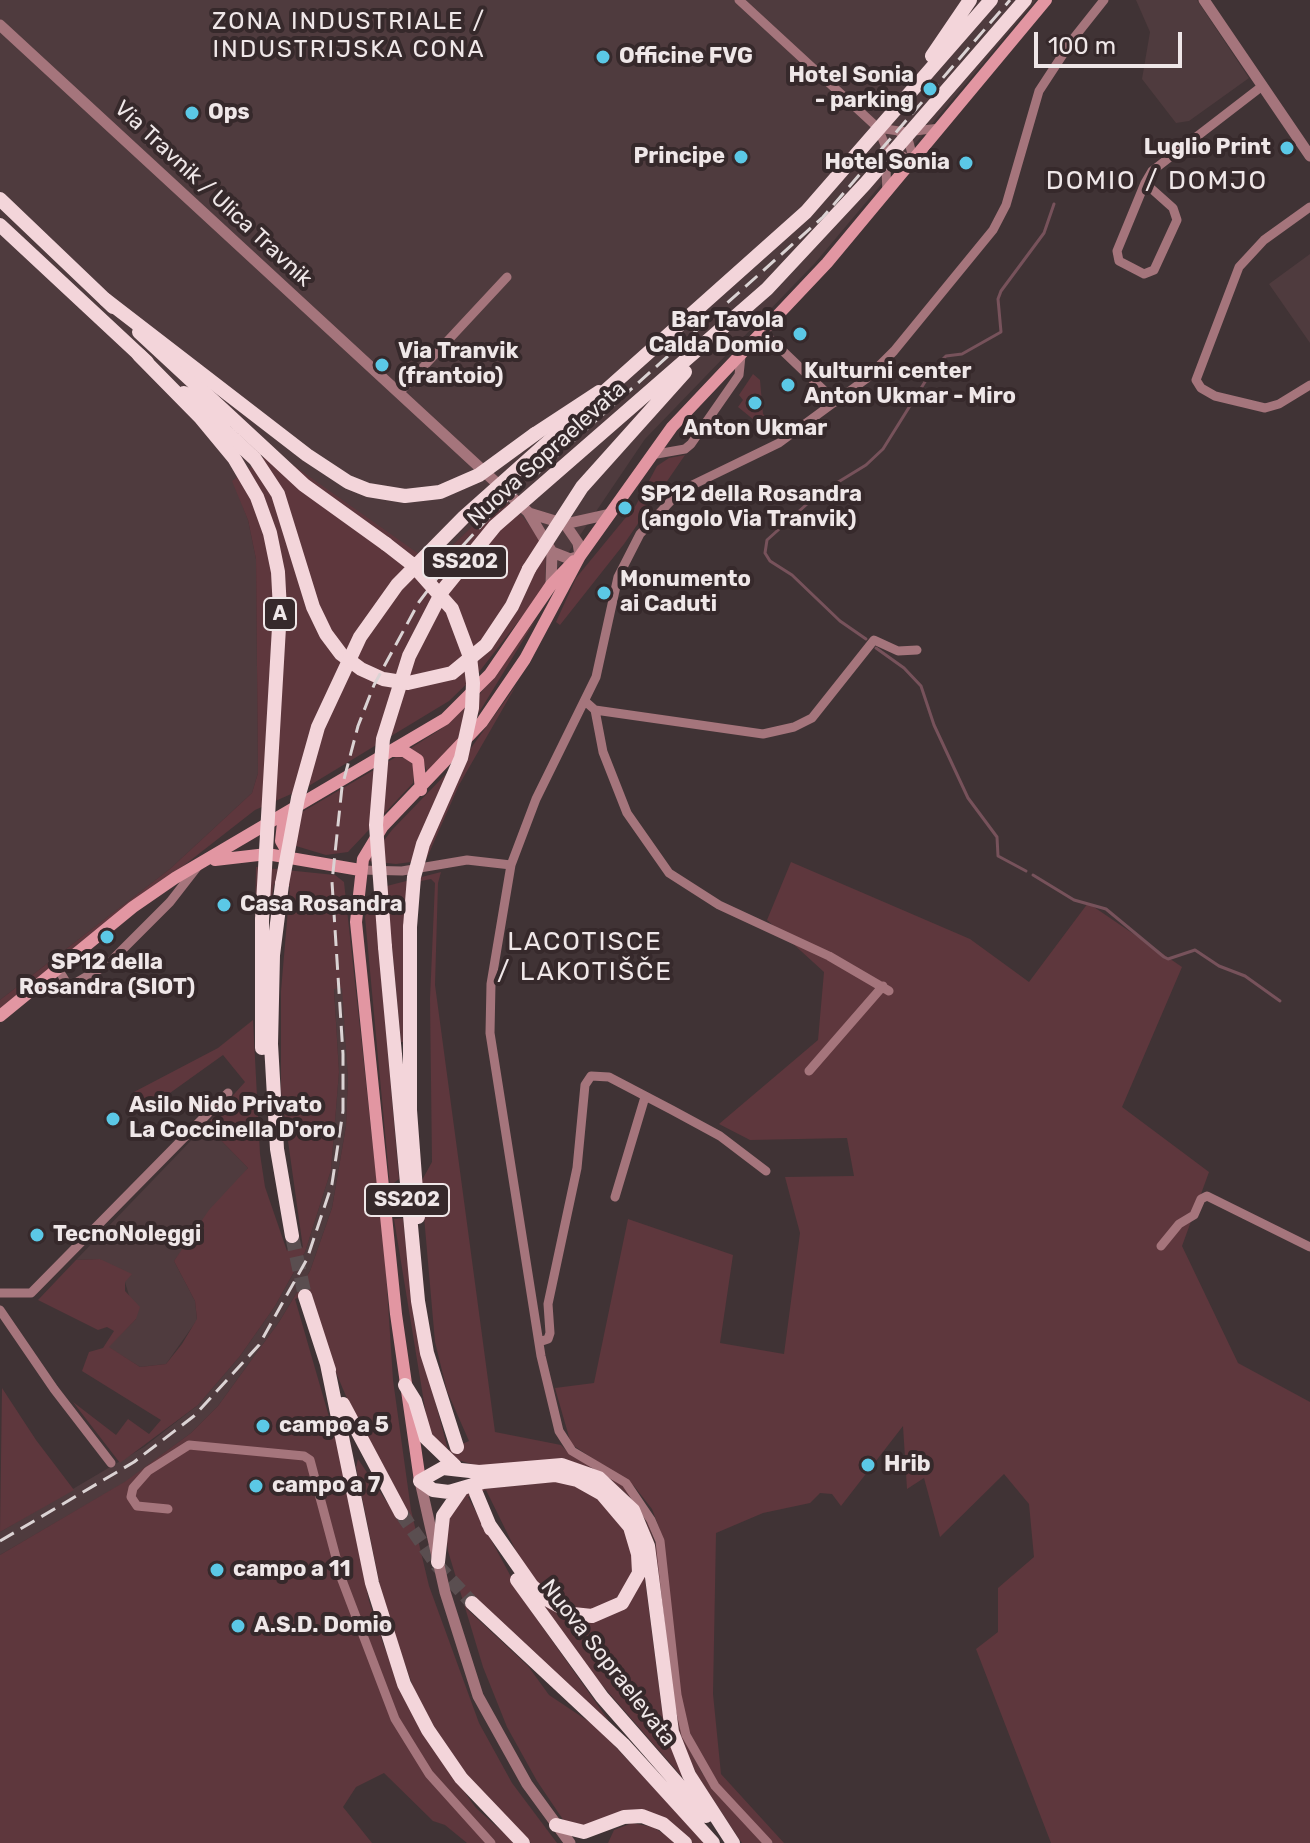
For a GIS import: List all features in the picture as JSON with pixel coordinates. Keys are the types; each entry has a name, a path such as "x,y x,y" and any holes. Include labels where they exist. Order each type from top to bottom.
{"highway":[{"path":"806,212 940,45 970,0"},
{"name":"Nuova Sopraelevata","path":"292,1236 284,1192 271,1044 273,955 298,798 318,727 346,665 376,612 428,550 806,212 991,0"},
{"name":"Nuova Sopraelevata","path":"457,1447 427,1353 406,1188 376,848 379,768 398,684 443,590 495,526 767,289 856,195 1025,0"},
{"path":"0,199 304,485 413,565 452,609 470,657 472,708 461,758 423,844 414,877 410,927 410,1110 427,1353"},
{"name":"A","path":"0,225 139,355 200,417 234,458 257,497 270,533 278,572 280,610 262,920 261,1019 266,1110 272,1151 284,1192"},
{"name":"A","path":"139,355 214,418 255,459 278,494 313,607 326,634 341,654 361,669 383,679 408,683 433,680 452,673 474,659 512,606 529,569 582,487 672,385 767,289"},
{"path":"106,300 328,469 348,482 386,495 423,495 461,484 610,385"},
{"path":"305,1296 348,1417 401,1513"},
{"path":"327,1364 372,1583 404,1684 428,1730 461,1778 523,1843"},
{"path":"405,1385 415,1401 426,1438 455,1466"},
{"path":"420,1481 443,1468 455,1466 479,1472 544,1464 570,1467 612,1487 633,1510 648,1546 672,1732 689,1775 732,1843"},
{"path":"438,1562 443,1516 469,1492 483,1482 555,1475 584,1483 611,1501 630,1527 638,1554 637,1580 627,1598 616,1607 599,1615 573,1614 546,1599 532,1586 488,1523"},
{"path":"420,1481 440,1492 469,1492"},
{"name":"Nuova Sopraelevata","path":"469,1492 522,1587 575,1663 634,1736 732,1843"},
{"name":"Nuova Sopraelevata","path":"472,1603 612,1733 713,1843"},
{"path":"556,1825 584,1832 634,1816 649,1817 685,1843"},
{"path":"601,1843 618,1820"}],"main road":[{"path":"420,1481 405,1385 356,922 360,870 375,837 461,748 502,695 544,627 580,556 672,427 741,356 887,193 1046,0"},
{"path":"0,1016 133,907 445,719 498,663 551,585 580,556"},
{"path":"391,751 404,751 418,760 421,790"},
{"path":"284,814 281,841 291,857"},
{"path":"200,864 242,854 291,857 360,870"}],"street":[{"path":"739,0 878,128 885,145 887,193"},
{"path":"768,1843 715,1786 686,1735 677,1695 656,1529 626,1483 572,1451 564,1441 539,1342 489,1019 499,926 511,865 536,799 586,702 605,647 618,577 654,516 680,491 779,443 836,402 894,351 993,230 1009,196 1039,91 1073,39 1104,0"},
{"path":"1204,0 1310,155"},
{"name":"Via Travnik / Ulica Travnik","path":"0,25 528,512 552,552"},
{"path":"1145,183 1173,208 1177,220 1154,270 1144,274 1121,263 1117,254 1145,183 1158,164 1261,87"},
{"path":"878,128 898,131 940,128"},
{"path":"898,131 908,139 914,161"},
{"path":"885,145 896,155 914,161"},
{"path":"1310,207 1264,240 1239,267 1196,380 1201,388 1215,396 1265,408 1279,404 1310,385"},
{"path":"399,393 507,277"},
{"path":"763,332 836,402"},
{"path":"651,455 685,449 691,444 739,375 741,356"},
{"name":"Via Travnik / Ulica Travnik","path":"528,512 565,524"},
{"path":"551,585 552,552 570,559 580,556 578,543 565,524 610,514"},
{"path":"586,702 595,710 763,734 794,727 812,718 874,640 898,651 917,650"},
{"path":"595,710 603,752 627,813 669,873 719,905 796,939 886,988 809,1071"},
{"path":"360,870 386,873 467,860 511,865"},
{"path":"57,967 69,987 108,964 170,902 200,864"},
{"path":"539,1342 548,1339 550,1333 548,1304 577,1168 586,1082 594,1074 602,1074 720,1136 766,1171"},
{"path":"0,1293 31,1293 228,1093"},
{"path":"615,1197 645,1097"},
{"path":"1161,1246 1179,1224 1194,1215 1201,1199 1207,1196 1310,1247"},
{"path":"0,1310 54,1389 111,1463"},
{"path":"168,1509 137,1506 131,1497 133,1488 148,1471 189,1445 304,1456 310,1460 342,1580 395,1719 429,1774 491,1843"},
{"path":"420,1481 459,1643 478,1696 501,1741 570,1843"}],"shaded area":[{"path":"0,0 1036,0 815,263 645,439 545,587 502,499 433,564 233,480 248,520 256,559 258,773 252,793 170,869 0,1000"},
{"path":"1136,0 1197,0 1249,78 1189,121 1176,123 1142,79 1150,32"},
{"path":"1310,254 1310,343 1269,284"},
{"path":"753,374 760,380 763,414 768,419 770,433 738,407 743,400 739,395"},
{"path":"273,451 433,564 502,498 523,517 546,548 545,587 479,672 449,701 307,787 255,810 0,1009 0,1000 170,869 252,793 258,773 256,559 248,520 232,481"},
{"path":"685,455 624,544 560,625 556,622 576,578 636,505 657,466 669,458"},
{"path":"536,619 483,706 460,739 428,774 423,760 411,748 441,729 480,694"},
{"path":"517,684 459,785 426,860 396,864 368,861 392,830 471,748"},
{"path":"396,757 407,758 415,767 413,783 348,852 326,855 296,846 297,815"},
{"path":"791,862 970,939 1029,982 1088,903 1182,967 1122,1107 1209,1172 1182,1246 1238,1363 1310,1402 1310,1843 1051,1843 976,1649 998,1632 998,1588 1034,1557 1029,1504 1004,1474 940,1537 924,1478 907,1489 903,1426 841,1506 832,1494 820,1493 810,1503 763,1513 716,1533 713,1694 721,1774 784,1843 773,1843 716,1783 684,1721 660,1530 652,1509 634,1486 571,1444 555,1388 594,1383 628,1219 733,1255 720,1343 784,1354 800,1233 785,1177 854,1176 847,1138 750,1140 719,1124 818,1040 824,972 767,920"},
{"path":"256,867 335,875 344,882 385,1257 393,1380 411,1510 429,1586 479,1723 512,1783 557,1843 531,1843 504,1818 448,1753 415,1692 384,1606 356,1467 358,1459 397,1517 332,1363 311,1292 295,1299 338,1448 369,1601 384,1646 413,1713 435,1751 476,1808 515,1843 467,1843 445,1825 433,1821 384,1773 356,1787 343,1807 372,1843 0,1843 0,1555 126,1481 191,1433 218,1406 279,1322 310,1271 332,1208 346,1126 348,1079 342,988 334,989 339,1072 331,1170 305,1252 275,1306 240,1356 198,1405 120,1463 73,1402 116,1435 128,1419 149,1434 161,1420 82,1371 89,1352 103,1348 114,1331 107,1327 98,1330 38,1300 76,1260 100,1259 132,1274 125,1282 125,1291 140,1307 136,1319 109,1347 140,1367 166,1364 182,1344 197,1319 195,1301 174,1261 209,1210 248,1168 206,1125 245,1082 223,1055 149,1108 134,1092 218,1048 253,1020 260,1154 265,1187 287,1251 292,1236 303,1248 281,1091 281,991 290,886 274,884 268,920 255,920"},
{"path":"441,872 438,883 435,985 495,1432 561,1445 569,1453 607,1473 628,1490 645,1515 657,1550 676,1710 683,1737 702,1773 764,1843 742,1843 697,1775 684,1748 679,1734 654,1546 646,1521 631,1498 610,1479 563,1460 478,1466 458,1460 429,1433 394,1219 403,1218 414,1321 448,1450 469,1441 447,1391 435,1342 421,1182 432,1162 430,999 435,883 431,879 421,881 419,891 404,1042 401,1042 392,947 379,949 399,1179 390,1186 365,917 371,897 383,887"},
{"path":"334,988 343,988 348,1079 346,1126 332,1208 310,1271 279,1322 218,1406 191,1433 127,1481 0,1555 0,1532 144,1447 198,1405 240,1356 275,1306 305,1252 331,1170 339,1072"},
{"path":"206,1125 248,1168 174,1261 195,1301 197,1320 166,1364 140,1367 108,1347 136,1319 125,1282 100,1259 76,1260"},
{"path":"2,1388 74,1490 0,1532"},
{"path":"561,1481 589,1490 625,1526 634,1566 623,1594 597,1609 578,1610 542,1589 519,1557 486,1490 468,1497 524,1601 609,1721 472,1603 467,1609 528,1666 549,1695 597,1727 705,1843 692,1843 668,1821 646,1810 582,1827 566,1824 537,1781 507,1727 483,1667 448,1551 446,1534 451,1511 464,1495 474,1490"},
{"path":"644,1572 662,1710 683,1778 582,1662 542,1602 597,1620 607,1617 631,1600"},
{"path":"632,1823 653,1827 678,1843 608,1843 614,1830"}],"waterway":[{"path":"866,639 840,621 792,575 770,561 765,553 767,540 817,495 866,465 883,449 933,369 946,356 962,354 1001,332 998,299 1001,291 1044,233 1054,204"},
{"path":"876,648 904,668 921,686 934,725 968,798 997,837 998,856 1026,871"},
{"path":"1033,875 1074,900 1106,909 1164,957 1168,959 1195,950 1219,966 1245,976 1280,1001"}],"tunnel":[{"path":"292,1236 305,1296"},
{"path":"401,1513 437,1565 472,1603"}],"railway":[{"path":"0,1541 134,1462 194,1416 259,1345 307,1259 332,1184 343,1111 343,1054 332,882 342,787 358,726 374,685 419,602 456,553 492,514 823,217 1010,0"}],"place":[{"name":"Officine FVG","path":"603,57"},
{"name":"Hotel Sonia - parking","path":"930,89"},
{"name":"Ops","path":"192,113"},
{"name":"Luglio Print","path":"1287,148"},
{"name":"Principe","path":"741,157"},
{"name":"Hotel Sonia","path":"966,163"},
{"name":"Bar Tavola Calda Domio","path":"800,334"},
{"name":"Via Tranvik (frantoio)","path":"382,365"},
{"name":"Kulturni center Anton Ukmar - Miro","path":"788,385"},
{"name":"Anton Ukmar","path":"755,403"},
{"name":"SP12 della Rosandra (angolo Via Tranvik)","path":"625,508"},
{"name":"Monumento ai Caduti","path":"604,593"},
{"name":"Casa Rosandra","path":"224,905"},
{"name":"SP12 della Rosandra (SIOT)","path":"107,937"},
{"name":"Asilo Nido Privato La Coccinella D'oro","path":"113,1119"},
{"name":"TecnoNoleggi","path":"37,1235"},
{"name":"campo a 5","path":"263,1426"},
{"name":"Hrib","path":"868,1465"},
{"name":"campo a 7","path":"256,1486"},
{"name":"campo a 11","path":"217,1570"},
{"name":"A.S.D. Domio","path":"238,1626"}],"district":[{"name":"ZONA INDUSTRIALE / INDUSTRIJSKA CONA","path":"349,36"},
{"name":"DOMIO / DOMJO","path":"1157,181"},
{"name":"LACOTISCE / LAKOTIŠČE","path":"585,957"}]}
